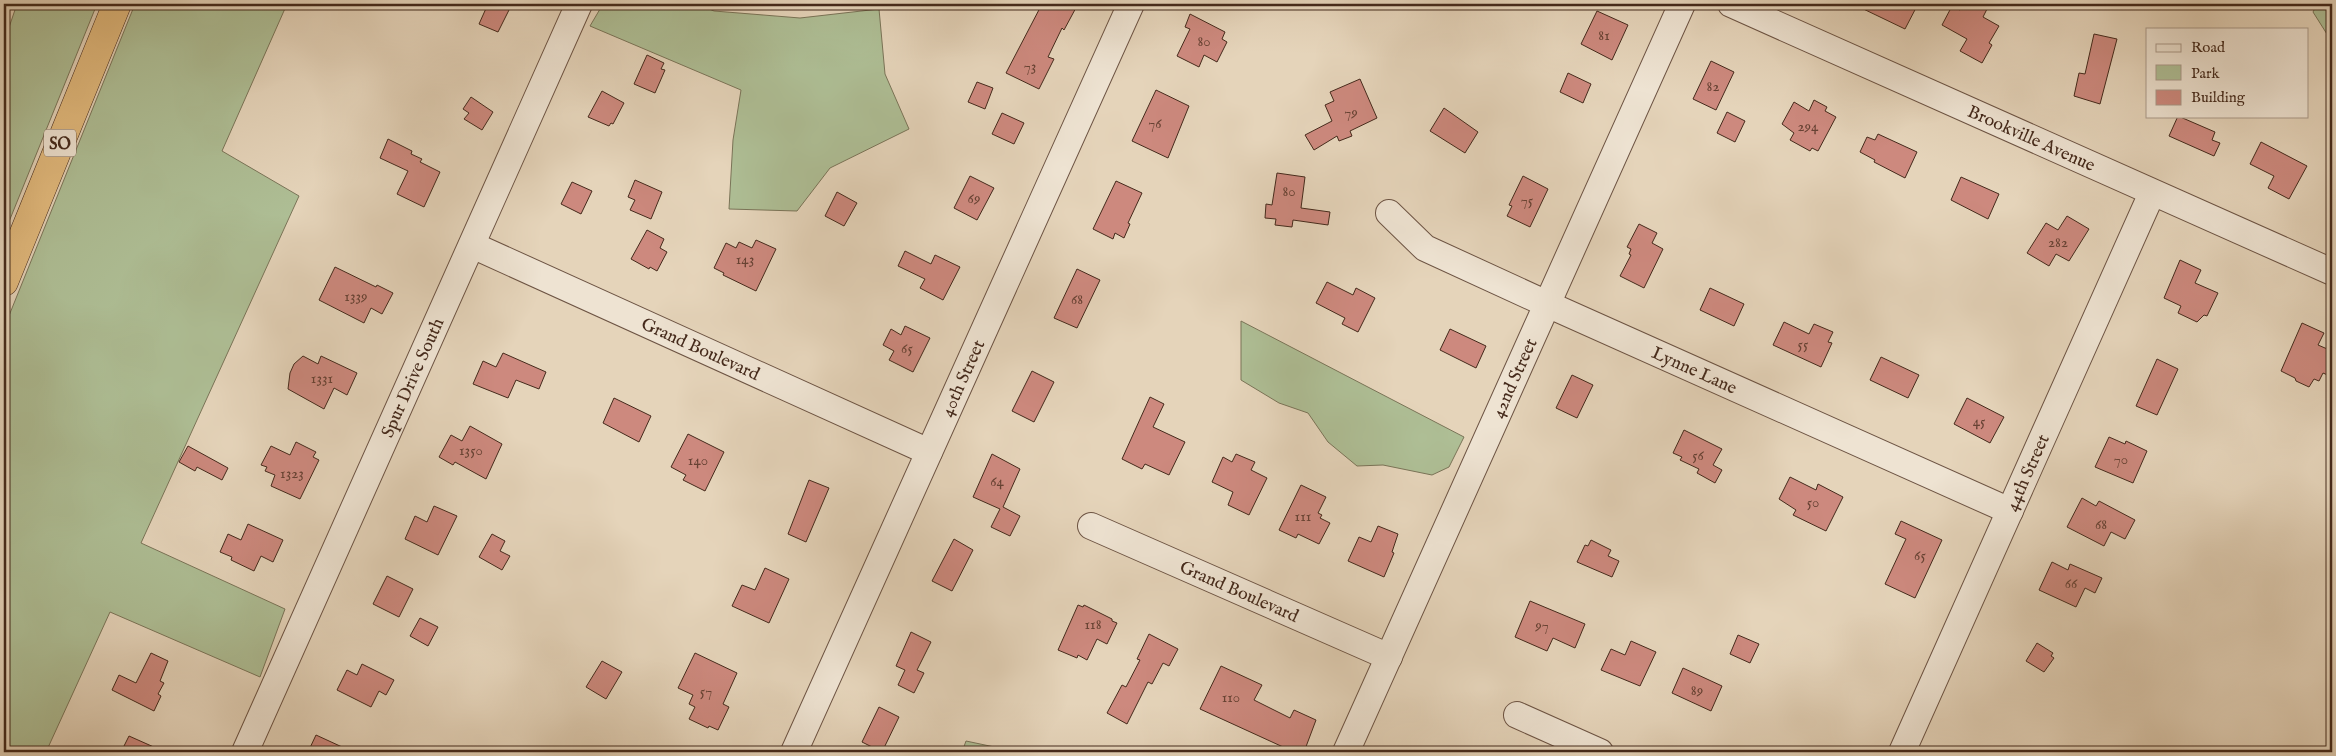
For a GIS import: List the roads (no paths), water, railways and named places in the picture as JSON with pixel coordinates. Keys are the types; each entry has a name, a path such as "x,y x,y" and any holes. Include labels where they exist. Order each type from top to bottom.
{"highway":[{"name":"SO","path":"4,282 117,4"}],"street":[{"name":"Spur Drive South","path":"245,752 579,4"},
{"name":"40th Street","path":"794,752 1131,4"},
{"name":"42nd Street","path":"1346,752 1682,4"},
{"name":"Brookville Avenue","path":"1731,4 2332,272"},
{"name":"44th Street","path":"1902,752 2152,193"},
{"name":"Lynne Lane","path":"1389,213 1425,248 2010,511"},
{"name":"Grand Boulevard","path":"472,246 929,452"},
{"name":"Grand Boulevard","path":"1091,526 1389,657"},
{"path":"1517,715 1600,752"}]}
